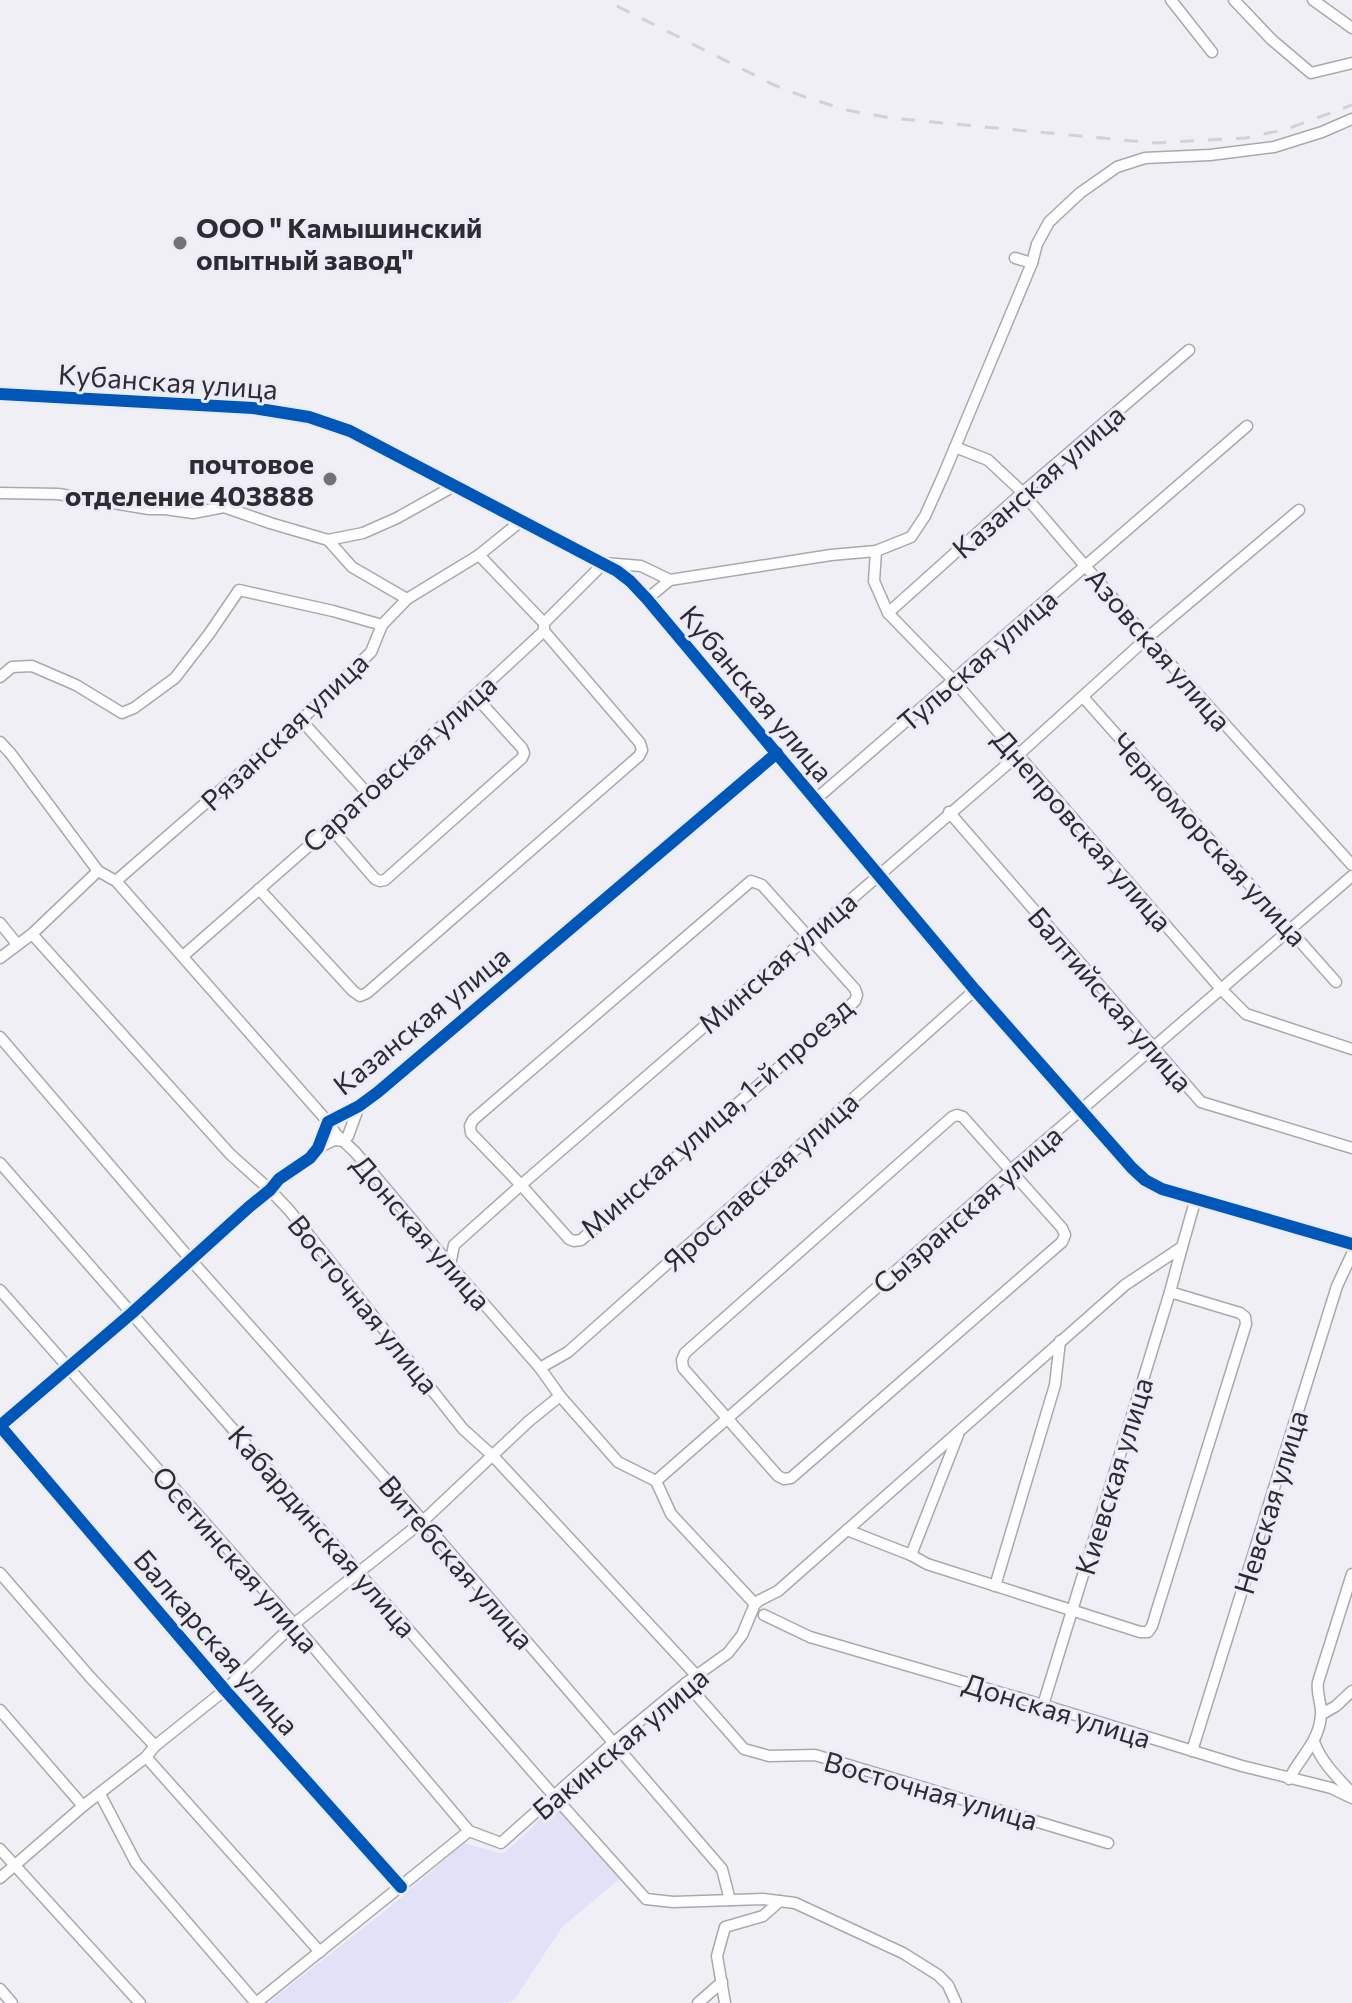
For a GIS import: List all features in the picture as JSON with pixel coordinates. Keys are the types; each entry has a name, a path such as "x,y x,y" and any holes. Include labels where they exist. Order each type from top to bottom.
{"street":[{"path":"1171,0 1212,52"},
{"path":"1234,0 1272,40 1311,73 1352,63"},
{"path":"1313,0 1352,28"},
{"path":"647,599 670,580 876,551 911,537 925,516 1032,263 1037,244 1049,222 1080,193 1117,167 1145,158 1210,155 1274,147 1352,119"},
{"path":"1015,258 1032,263"},
{"name":"Казанская улица","path":"888,613 1189,350"},
{"name":"Кубанская улица","path":"0,394 253,408 309,417 350,431 604,563 630,581 647,599 975,990 1145,1180 1162,1189 1352,1244"},
{"name":"Тульская улица","path":"816,799 1247,426"},
{"name":"Азовская улица","path":"955,447 988,460 1022,493 1147,638 1352,865"},
{"path":"0,493 58,494 193,513 224,507 328,540 363,533 454,486"},
{"name":"Минская улица","path":"450,1265 454,1245 521,1185 1018,755 1147,638 1299,510"},
{"name":"Рязанская улица","path":"116,881 301,720 371,652 382,625 407,599 479,555 521,521"},
{"path":"328,540 352,567 407,599"},
{"name":"Днепровская улица","path":"876,551 874,581 888,613 954,681 1221,989 1246,1014 1352,1049"},
{"path":"259,889 360,996 639,756 642,750 640,743 544,627 479,555"},
{"path":"604,563 641,566 670,580"},
{"name":"Саратовская улица","path":"183,956 475,696 604,563"},
{"path":"0,677 12,667 32,666 76,685 122,713 134,708 175,678 239,590 382,625"},
{"path":"330,827 375,879 385,880 522,758 522,748 475,696"},
{"name":"Черноморская улица","path":"1083,697 1336,982"},
{"path":"301,720 368,794"},
{"name":"Донская улица","path":"0,742 98,871 116,881 183,956 335,1133 355,1152 618,1462 656,1481"},
{"name":"Казанская улица","path":"318,1148 328,1122 378,1092 777,753"},
{"name":"Балтийская улица","path":"949,812 1201,1102 1352,1148"},
{"path":"0,958 32,934 98,871"},
{"name":"Сызранская улица","path":"656,1481 1352,876"},
{"name":"Минская улица, 1-й проезд","path":"751,881 762,885 855,989 855,1001 581,1240 569,1239 521,1185 471,1133 473,1120 751,881"},
{"path":"0,923 17,944"},
{"name":"Восточная улица","path":"32,934 230,1154 289,1210 463,1429 493,1456 696,1675"},
{"name":"Ярославская улица","path":"540,1368 568,1352 975,990"},
{"name":"Витебская улица","path":"0,1037 722,1869 730,1900"},
{"path":"0,1426 132,1313 287,1172 310,1158 318,1148 334,1140 344,1141 359,1106"},
{"path":"952,1117 963,1117 1062,1228 1065,1235 1062,1242 1051,1253 791,1478 778,1476 727,1420 683,1368 685,1353 952,1117"},
{"name":"Кабардинская улица","path":"0,1163 646,1899 673,1902 730,1900"},
{"path":"656,1481 671,1514 755,1604 778,1591 1125,1285 1182,1247 1196,1198"},
{"name":"Киевская улица","path":"1043,1705 1182,1247"},
{"name":"Невская улица","path":"1192,1751 1337,1286 1352,1254"},
{"name":"Осетинская улица","path":"0,1290 294,1624 469,1831"},
{"path":"847,1530 927,1564 1148,1632 1246,1324 1245,1317 1240,1313 1170,1292"},
{"path":"995,1586 1055,1385 1060,1341"},
{"path":"0,1878 225,1690 294,1624 423,1521 529,1421 560,1396"},
{"name":"Балкарская улица","path":"0,1426 225,1690 401,1887"},
{"path":"911,1555 958,1433"},
{"path":"0,1573 155,1746"},
{"path":"1289,1779 1314,1742 1322,1714 1316,1692 1318,1682 1352,1574"},
{"path":"750,1616 764,1615 778,1591"},
{"name":"Бакинская улица","path":"469,1831 501,1843 612,1744 696,1675 728,1653 742,1635 755,1604"},
{"name":"Донская улица","path":"764,1615 810,1637 1352,1796"},
{"name":"Восточная улица","path":"686,1683 744,1749 769,1756 815,1755 1108,1843"},
{"path":"1322,1714 1352,1691"},
{"path":"0,1710 83,1806"},
{"path":"1314,1742 1319,1756 1352,1796"},
{"path":"146,1757 320,1952"},
{"path":"100,1794 136,1863 256,2003 469,1831"},
{"path":"0,1849 140,2003"},
{"path":"730,1900 763,1899 795,1903 903,1953 938,1975 948,1985 956,2003"},
{"path":"725,2003 717,1956 725,1927 763,1916 780,1901"},
{"path":"698,2003 722,1982"},
{"path":"0,1989 12,2003"}],"shaded area":[{"path":"553,1804 622,1877 562,1927 514,2000 507,2003 268,2003 385,1911 464,1843 503,1854"}],"railway":[{"path":"617,6 774,85 846,110 891,118 1154,143 1246,138 1287,129 1352,105"}],"cycle path":[{"path":"0,394 253,408 309,417 350,431 617,571 647,599 975,990 1145,1180 1162,1189 1352,1244"},
{"path":"401,1887 225,1690 0,1426 132,1313 279,1179 310,1158 318,1148 328,1122 378,1092 777,753"}],"place":[{"name":"ООО \" Камышинский опытный завод\"","path":"180,243"},
{"name":"почтовое отделение 403888","path":"330,479"}]}
